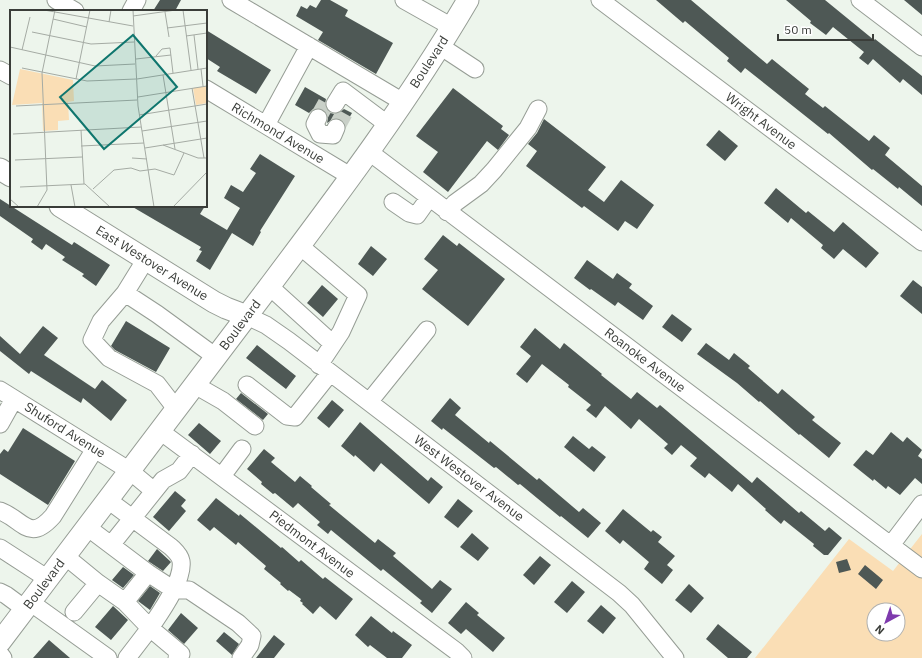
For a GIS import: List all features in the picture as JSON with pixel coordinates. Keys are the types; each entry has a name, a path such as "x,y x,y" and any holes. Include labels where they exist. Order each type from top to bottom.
{"main road":[{"name":"Boulevard","path":"0,642 300,246 403,102 452,28 468,0"},
{"path":"0,169 10,175"},
{"name":"East Westover Avenue","path":"62,207 214,302 247,316"}],"street":[{"path":"56,0 73,10"},
{"path":"132,10 137,0"},
{"path":"231,0 403,102"},
{"name":"Wright Avenue","path":"600,0 922,242"},
{"path":"860,0 922,47"},
{"path":"416,3 452,28"},
{"path":"266,125 309,46"},
{"path":"440,46 475,69"},
{"path":"0,70 10,75"},
{"name":"Richmond Avenue","path":"207,90 350,176"},
{"path":"338,103 343,92 387,124"},
{"path":"404,179 410,173 417,174 451,208 481,184 494,170 528,128 538,109"},
{"path":"310,152 325,126"},
{"name":"Roanoke Avenue","path":"368,151 429,198 451,208 922,569"},
{"path":"393,202 409,213 417,215 429,198"},
{"path":"248,386 287,416 295,417 325,369 333,344 341,332 358,295 300,246"},
{"path":"146,260 125,293 101,321 92,340 109,358 157,384 177,410"},
{"path":"270,286 333,344"},
{"path":"125,293 157,314 216,357"},
{"name":"West Westover Avenue","path":"247,316 271,328 619,593 632,605 675,658"},
{"path":"369,402 427,330"},
{"path":"196,384 223,401 255,426"},
{"path":"0,424 7,394"},
{"name":"Shuford Avenue","path":"7,394 130,471 154,491"},
{"name":"Piedmont Avenue","path":"160,431 456,651 463,658"},
{"path":"0,511 24,526 32,529 38,529 46,525 95,449"},
{"path":"222,476 242,450"},
{"path":"111,545 163,480 178,470 192,454"},
{"path":"108,500 170,547 179,555 181,561 181,568 174,590 150,628 127,658"},
{"path":"891,545 922,504"},
{"path":"88,527 148,573 174,590 189,590 238,622 252,636 250,645 241,658"},
{"path":"0,548 48,579"},
{"path":"66,556 98,583 125,602 150,628 180,654 177,658"},
{"path":"125,602 148,573"},
{"path":"74,612 98,583"},
{"path":"0,592 28,606 108,658"},
{"path":"0,654 3,658"}],"shaded area":[{"path":"922,534 922,658 755,658 849,539 893,571"}],"building":[{"path":"160,0 181,0 176,10 154,10"},
{"path":"321,0 330,0 348,10 345,16 393,43 376,74 318,40 323,32 296,16 301,6 307,9 310,5 316,8"},
{"path":"656,0 691,0 767,64 772,59 809,89 805,94 823,108 825,106 869,141 874,135 890,148 885,155 922,186 922,206 899,187 898,189 873,169 872,170 829,133 828,134 745,68 741,73 727,61 729,58 685,21 683,23"},
{"path":"786,0 825,0 874,40 875,39 922,76 922,95 903,79 900,83 873,59 868,65 859,58 864,52 833,27 826,35 810,23 811,21"},
{"path":"904,0 922,0 922,15"},
{"path":"207,31 271,70 256,94 217,71 220,67 207,59"},
{"path":"305,87 326,99 326,108 330,113 339,113 344,109 352,113 345,125 340,119 335,118 327,123 327,113 322,109 313,109 309,113 295,105"},
{"path":"453,88 503,126 501,129 509,135 498,150 487,141 448,192 423,172 438,152 416,136"},
{"path":"544,119 606,167 588,190 604,202 621,180 654,205 637,229 625,221 618,231 584,206 582,208 526,166 537,151 528,144 537,133"},
{"path":"719,130 738,146 725,161 706,145"},
{"path":"260,154 295,176 260,231 261,232 253,246 232,233 210,270 196,261 202,251 199,250 201,247 133,207 204,207 200,214 227,230 240,208 224,198 231,185 243,192 256,173 250,169"},
{"path":"776,188 806,213 808,211 834,232 843,222 879,253 866,268 843,249 834,259 821,248 823,245 791,218 788,223 764,203"},
{"path":"0,199 10,205 10,207 13,207 72,245 74,242 110,265 96,286 82,276 84,274 62,260 65,257 46,244 42,250 31,242 33,239 0,216"},
{"path":"443,235 457,246 459,243 505,279 468,326 422,289 438,270 424,259"},
{"path":"371,246 387,259 373,276 358,264"},
{"path":"587,260 613,279 617,273 632,284 629,288 653,306 643,320 618,302 615,306 574,278"},
{"path":"913,280 922,287 922,314 900,296"},
{"path":"322,285 338,299 323,317 307,303"},
{"path":"672,314 692,329 682,342 662,327"},
{"path":"126,321 170,348 156,372 115,350 111,346"},
{"path":"43,326 58,338 44,355 95,389 102,380 127,400 111,421 83,398 81,403 31,371 29,374 0,351 0,336 20,354"},
{"path":"535,328 560,349 564,343 631,399 637,392 657,408 660,405 752,483 757,477 799,513 801,511 825,531 829,527 842,538 828,555 824,555 813,546 814,544 784,520 781,524 738,484 732,492 709,473 705,478 690,466 697,458 681,445 672,455 664,448 668,444 639,419 631,429 605,406 596,418 586,410 591,405 568,387 569,385 542,364 527,383 516,374 531,356 520,347"},
{"path":"706,343 729,360 734,353 750,366 748,368 778,394 782,389 815,417 812,420 841,443 829,458 800,434 799,435 760,401 759,402 737,383 697,354"},
{"path":"257,345 296,376 286,389 246,358"},
{"path":"241,393 268,414 263,420 236,399"},
{"path":"450,398 461,408 455,415 489,443 490,441 537,480 539,478 579,512 583,508 601,523 588,538 520,484 518,485 443,428 442,430 431,421"},
{"path":"332,400 344,410 329,428 317,418"},
{"path":"360,422 428,481 431,477 443,487 429,504 381,463 374,472 355,455 354,457 341,446"},
{"path":"199,423 221,441 210,454 188,435"},
{"path":"23,428 75,461 48,505 0,474 0,454 4,449 8,452"},
{"path":"891,432 903,442 907,437 922,450 918,456 922,459 922,484 915,478 900,495 888,486 886,489 874,479 873,481 853,465 866,450 873,455"},
{"path":"573,436 589,449 592,446 606,457 594,472 564,447"},
{"path":"264,449 275,458 271,462 295,482 300,476 331,504 329,505 375,543 378,539 396,553 393,556 432,589 440,580 452,589 432,613 420,603 422,601 383,569 381,571 331,530 328,534 317,525 320,522 298,503 293,508 261,484 262,482 247,469"},
{"path":"175,491 186,500 181,506 186,511 169,531 153,517"},
{"path":"216,498 239,516 240,514 299,562 301,560 323,579 325,577 353,599 336,620 320,606 313,614 302,604 303,603 300,601 301,599 280,584 281,583 264,569 266,566 238,542 236,545 214,527 210,531 197,520"},
{"path":"458,499 473,511 458,528 444,517"},
{"path":"623,509 651,532 653,530 662,537 658,542 675,556 667,565 673,570 662,584 644,569 649,562 623,540 620,544 605,531"},
{"path":"472,533 489,548 478,561 460,547"},
{"path":"157,549 171,562 163,571 148,561"},
{"path":"540,556 551,565 534,585 523,575"},
{"path":"847,559 851,570 839,573 836,562"},
{"path":"865,565 883,580 876,589 858,574"},
{"path":"123,567 134,575 123,588 112,580"},
{"path":"572,581 585,592 567,613 554,602"},
{"path":"689,584 704,598 691,613 675,600"},
{"path":"150,586 160,593 150,610 138,601"},
{"path":"466,602 479,613 477,615 505,638 493,652 466,629 461,634 448,623"},
{"path":"601,605 616,618 603,634 587,621"},
{"path":"113,606 128,620 111,640 95,627"},
{"path":"181,613 198,628 184,644 168,630"},
{"path":"371,616 392,633 393,631 412,645 402,658 387,658 370,645 368,647 355,635"},
{"path":"718,624 752,652 747,658 728,658 706,639"},
{"path":"224,632 239,644 232,655 216,641"},
{"path":"274,635 285,644 274,658 256,658"},
{"path":"49,640 70,658 33,658"}],"tunnel":[{"path":"318,118 328,100"},
{"path":"336,128 346,110"}]}
